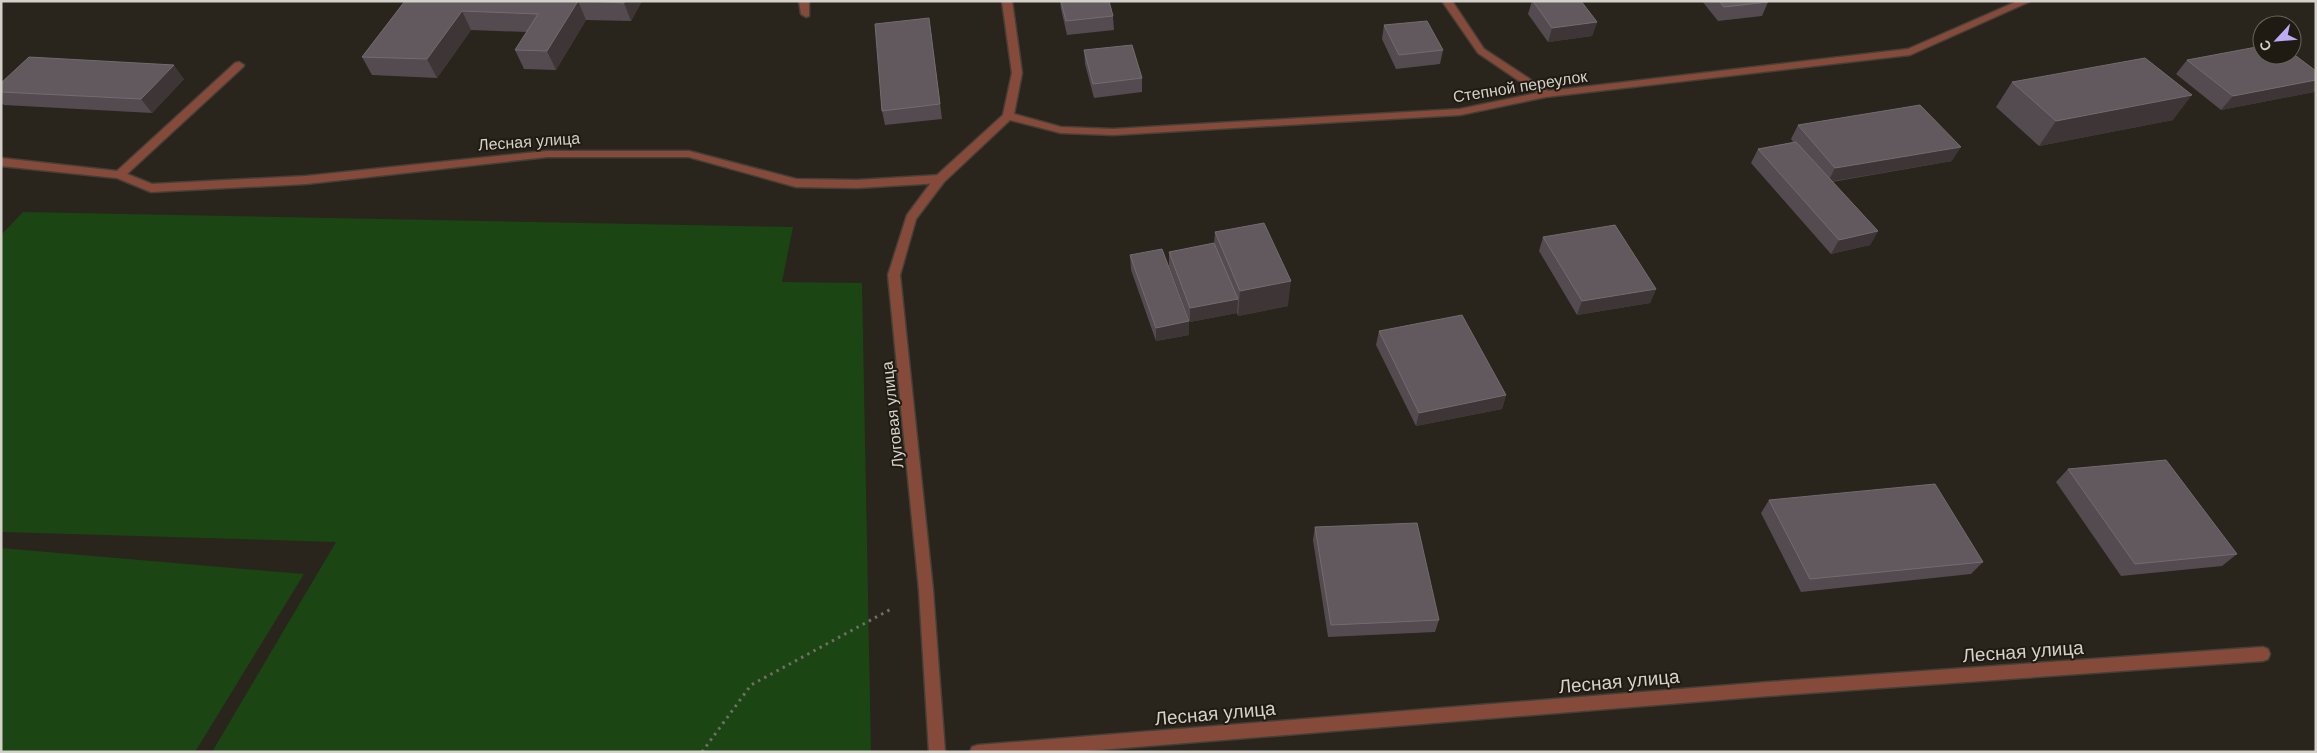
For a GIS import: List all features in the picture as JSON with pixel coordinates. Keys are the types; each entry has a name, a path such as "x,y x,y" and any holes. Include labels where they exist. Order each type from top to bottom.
{"street":[{"path":"804,1 806,14"},
{"path":"1007,1 1017,73 1008,116"},
{"path":"1447,1 1481,52 1546,94"},
{"name":"Степной переулок","path":"1008,116 1061,130 1113,132 1460,112 1546,94 1776,69 1910,52 2026,1"},
{"path":"119,175 239,65"},
{"name":"Луговая улица","path":"937,752 926,590 894,275 911,218 940,179 1008,116"},
{"name":"Лесная улица","path":"1,162 119,175 151,188 306,180 547,154 689,154 796,183 857,184 940,179"},
{"name":"Лесная улица","path":"978,752 1748,690 2263,654"}],"path":[{"path":"702,752 750,685 926,590"}],"green space":[{"path":"23,212 793,227 782,282 862,283 871,752 212,752 336,542 1,532 1,235"},
{"path":"1,548 304,574 195,752 1,752"}],"building":[{"path":"405,1 578,1 547,51 515,50 538,14 462,11 427,59 362,57"},
{"path":"588,1 625,1 624,3"},
{"path":"1061,1 1109,1 1113,16 1066,21"},
{"path":"1533,1 1581,1 1597,22 1552,28"},
{"path":"1719,1 1767,1 1768,2 1724,7"},
{"path":"929,18 940,104 882,111 875,24"},
{"path":"1427,21 1443,50 1399,55 1384,25"},
{"path":"1132,45 1142,78 1093,84 1084,50"},
{"path":"2252,48 2252,65 2302,65 2302,60 2316,71 2316,80 2233,96 2187,60"},
{"path":"29,57 174,65 141,99 1,92 1,83"},
{"path":"2145,58 2192,95 2056,121 2012,82"},
{"path":"1920,105 1961,147 1835,168 1798,125"},
{"path":"1796,142 1878,231 1839,240 1758,149"},
{"path":"1264,223 1291,281 1240,291 1215,232"},
{"path":"1615,225 1656,289 1582,301 1543,237"},
{"path":"1214,243 1238,299 1190,308 1169,252"},
{"path":"1162,249 1189,321 1156,328 1130,255"},
{"path":"1462,315 1506,395 1419,413 1379,331"},
{"path":"2166,460 2237,554 2135,564 2068,469"},
{"path":"1935,484 1983,562 1810,579 1769,500"},
{"path":"1417,523 1439,620 1331,625 1315,527"}]}
